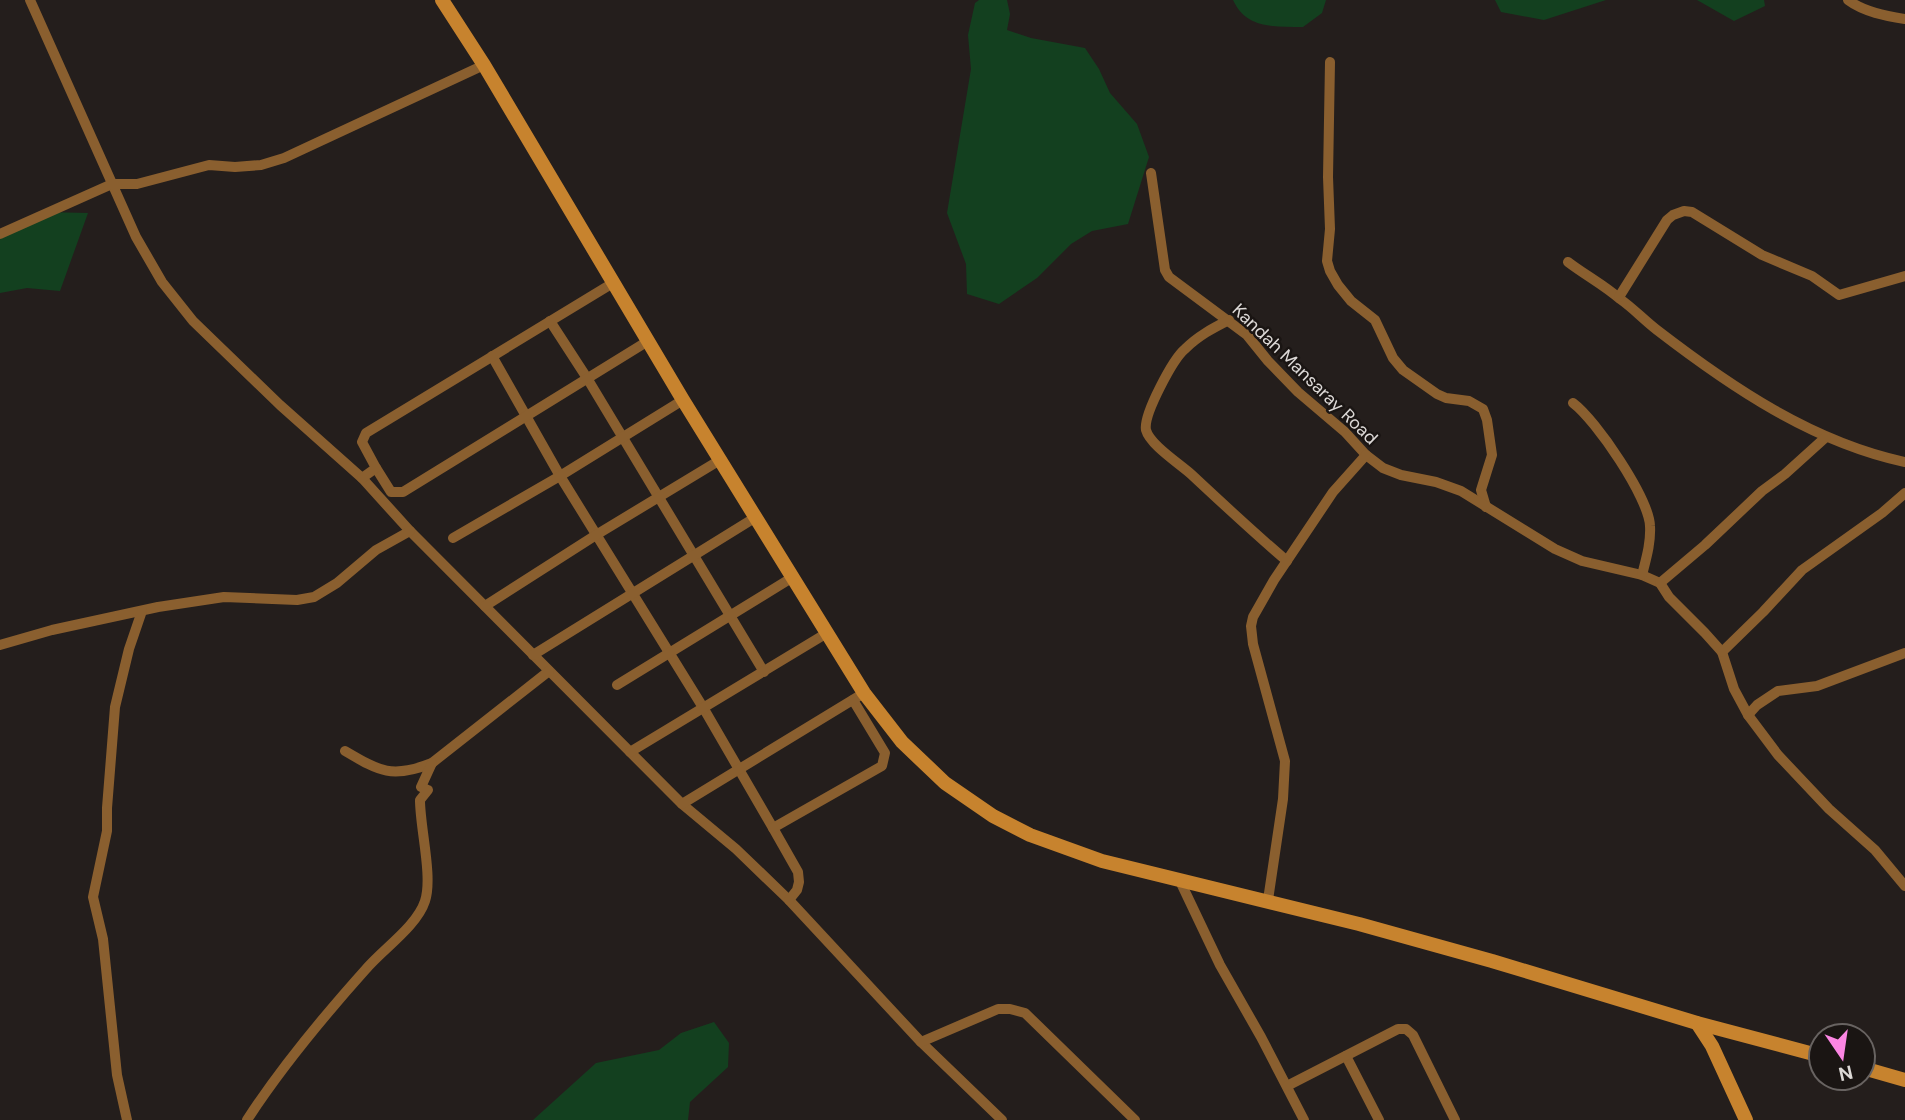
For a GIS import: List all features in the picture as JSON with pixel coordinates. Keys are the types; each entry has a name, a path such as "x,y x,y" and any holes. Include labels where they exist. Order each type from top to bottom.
{"main road":[{"path":"442,0 484,65 683,400 827,633 859,697 945,783 993,816 1030,835 1102,861 1268,900 1492,961 1697,1023 1807,1052"},
{"path":"1697,1023 1712,1046 1746,1120"},
{"path":"1877,1072 1905,1080"}],"street":[{"path":"30,0 136,237 162,282 193,321 280,405 362,478 410,531 682,804 736,849 789,900 921,1042 1002,1120"},
{"path":"1848,0 1855,5 1905,19"},
{"path":"1330,62 1330,229 1327,261 1330,271 1351,301 1375,320 1393,358 1403,370 1437,394 1469,401 1483,409 1492,455 1481,489 1486,507"},
{"path":"0,234 112,184 137,184 157,180 209,164 235,167 261,165 284,158 484,65"},
{"name":"Kandah Mansaray Road","path":"1151,173 1165,270 1169,277 1247,335 1298,392 1383,468 1461,491 1555,549 1582,561 1642,575 1660,583 1668,597 1722,652 1734,689 1748,715 1796,777 1875,850 1905,886"},
{"path":"1619,297 1667,220 1684,211 1707,220 1762,255 1812,276 1839,295 1905,276"},
{"path":"1568,262 1619,297 1709,368 1754,397 1826,437 1872,455 1905,462"},
{"path":"613,284 366,433 362,442 376,468 391,492 403,492 648,341"},
{"path":"1230,320 1207,331 1181,351 1154,401 1146,430 1160,447 1239,521 1287,561"},
{"path":"550,321 764,672"},
{"path":"492,356 596,535 774,828 798,872 797,890 789,900"},
{"path":"453,538 561,476 683,400"},
{"path":"1573,403 1592,421 1629,476 1645,506 1650,524 1649,549 1642,575"},
{"path":"1660,583 1826,437"},
{"path":"1268,900 1283,799 1285,761 1253,643 1251,625 1260,604 1333,492 1366,455"},
{"path":"485,606 720,460"},
{"path":"362,478 376,468"},
{"path":"1722,652 1802,570 1882,513 1905,493"},
{"path":"534,655 757,517"},
{"path":"0,645 52,630 224,597 297,600 314,597 337,583 376,550 410,531"},
{"path":"617,685 793,577"},
{"path":"127,1120 117,1075 103,939 93,897 107,831 115,707 129,649 142,611"},
{"path":"630,752 827,633"},
{"path":"1748,715 1757,705 1778,691 1817,686 1905,653"},
{"path":"345,751 377,770 414,770 432,763 549,671"},
{"path":"682,804 859,697 885,753 882,766 774,828"},
{"path":"247,1120 311,1033 381,952 415,920 424,904 427,882 420,800 428,790 421,787 432,763"},
{"path":"1180,881 1220,965 1304,1120"},
{"path":"921,1042 998,1009 1025,1013 1135,1120"},
{"path":"1287,1086 1398,1028 1406,1028 1413,1035 1455,1120"},
{"path":"1346,1056 1379,1120"}],"green space":[{"path":"979,0 1007,0 1010,14 1007,30 1031,38 1085,48 1110,93 1137,124 1149,157 1128,224 1092,231 1071,244 1037,278 999,304 967,294 966,264 947,213 971,69 968,35 975,3"},
{"path":"1233,0 1326,0 1322,13 1303,27 1272,26 1254,21 1239,10"},
{"path":"1495,0 1606,0 1544,20 1501,12"},
{"path":"1697,0 1764,0 1765,6 1734,21"},
{"path":"45,212 88,213 60,291 27,288 0,293 0,235"},
{"path":"714,1022 729,1043 728,1067 690,1102 688,1120 533,1120 596,1063 659,1050 681,1033"}]}
